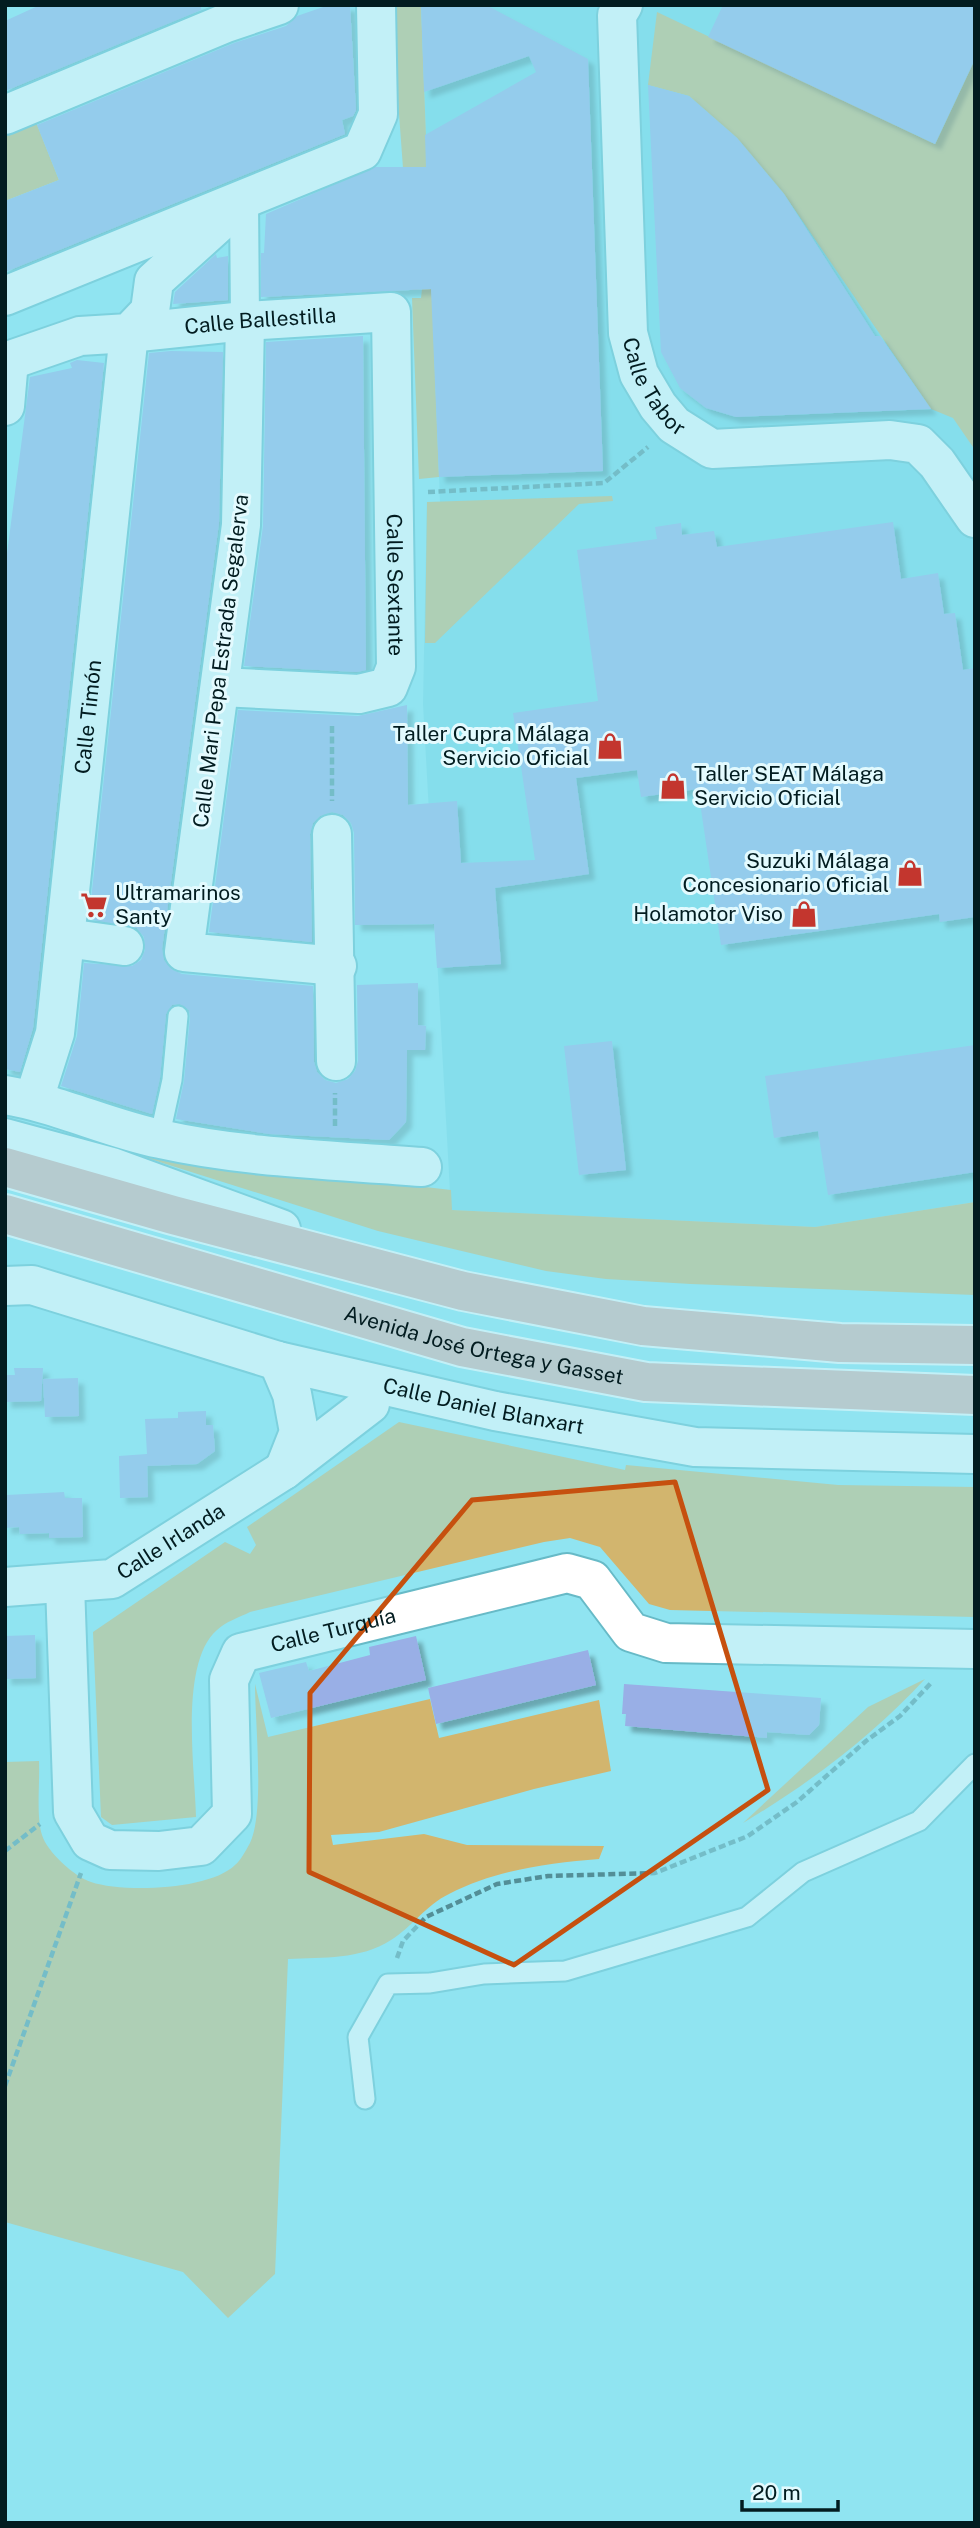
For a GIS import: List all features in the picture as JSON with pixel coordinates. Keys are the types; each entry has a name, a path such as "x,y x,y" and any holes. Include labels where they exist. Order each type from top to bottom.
{"main road":[{"path":"5,1167 173,1215 463,1291 643,1326 840,1343 975,1345"},
{"name":"Avenida José Ortega y Gasset","path":"5,1214 462,1347 646,1382 975,1395"}],"street":[{"path":"5,116 226,23 279,5"},
{"path":"5,296 362,151 378,114 376,5"},
{"name":"Calle Tabor","path":"623,5 617,15 628,333 639,374 658,406 674,425 712,449 890,440 918,444 937,463 975,518"},
{"path":"129,333 150,310 154,281 244,201"},
{"name":"Calle Mari Pepa Estrada Segalerva","path":"244,201 241,525 184,952 337,966"},
{"path":"105,255 135,258 154,281"},
{"name":"Calle Ballestilla","path":"7,361 80,336 244,321 391,312"},
{"name":"Calle Sextante","path":"221,687 359,694 388,687 396,667 391,312"},
{"name":"Calle Timón","path":"19,1097 55,1033 129,333"},
{"path":"5,406 7,361"},
{"path":"332,822 337,966 336,1061"},
{"path":"66,938 124,946"},
{"path":"19,1097 159,1139 233,1151 422,1167"},
{"path":"5,1138 112,1167 390,1272"},
{"name":"Calle Daniel Blanxart","path":"5,1286 32,1285 278,1361 495,1411 695,1447 975,1454"},
{"path":"278,1361 292,1394 299,1432 284,1469"},
{"name":"Calle Irlanda","path":"5,1587 112,1580 284,1469 370,1404"},
{"name":"Calle Turquía","path":"82,1826 110,1850 159,1851 201,1846 232,1814 229,1680 241,1653 567,1573 592,1580 631,1632 666,1643 956,1649"},
{"path":"65,1585 82,1826"}],"lane":[{"path":"159,1139 172,1080 178,1016"},
{"path":"365,2099 358,2037 388,1983 430,1983 484,1974 565,1970 747,1917 803,1872 919,1821 975,1764"}],"path":[{"path":"417,492 604,483 674,425"},
{"path":"332,721 332,822"},
{"path":"335,1128 336,1061"},
{"path":"388,1983 403,1941 426,1917 497,1884 548,1876 655,1873 748,1836 797,1802 866,1741 900,1716 935,1678 956,1649"},
{"path":"5,1852 41,1823 82,1826 53,1956 5,2086"}],"highlighted area":[{"path":"675,1482 768,1790 514,1965 309,1872 310,1693 472,1500"}],"shaded area":[{"path":"391,5 421,5 439,477 419,479 412,298 421,298 422,289 412,290"},
{"path":"421,5 975,5 975,1202 815,1227 451,1210 423,704 427,502 440,502"},
{"path":"657,12 935,144 975,59 975,450 953,418 931,409 784,194 737,138 689,96 648,85"},
{"path":"34,117 59,180 5,201 5,129"},
{"path":"612,496 613,501 579,504 435,643 425,643 427,502"},
{"path":"111,1141 262,1168 451,1190 452,1210 815,1227 975,1202 975,1295 691,1284 606,1279 546,1271 378,1231 109,1146"},
{"path":"399,1422 625,1470 626,1465 838,1485 975,1487 975,1617 670,1610 649,1604 600,1547 570,1538 544,1542 250,1612 224,1625 205,1646 193,1691 192,1746 196,1817 112,1825 101,1817 93,1632 225,1542 250,1554 256,1545 247,1527"},
{"path":"925,1679 862,1739 792,1792 743,1823 868,1707"},
{"path":"255,1684 268,1737 430,1699 439,1738 599,1700 611,1771 534,1789 379,1832 331,1835 333,1845 424,1834 467,1845 604,1846 599,1859 522,1869 467,1886 433,1904 391,1940 367,1951 341,1956 288,1959 275,2274 228,2318 183,2272 5,2222 5,1762 39,1761 42,1835 55,1856 85,1879 123,1888 166,1887 206,1880 237,1863 250,1843 255,1829 258,1766"}],"building":[{"path":"40,5 201,5 201,10 5,91 5,21"},
{"path":"329,5 350,5 356,110 353,116 342,120 345,134 5,272 5,201 59,180 37,125 234,43 286,26 297,16"},
{"path":"421,5 486,5 588,59 603,471 439,477 431,289 261,297 261,253 264,253 266,214 375,167 426,167 425,135 536,72 529,56 424,92"},
{"path":"723,5 975,5 975,59 935,144 708,37"},
{"path":"648,85 689,96 737,138 784,194 875,336 880,336 931,409 736,417 706,408 680,388 661,352"},
{"path":"216,254 217,258 228,256 228,300 173,304 175,292"},
{"path":"363,336 366,670 357,672 244,666 263,526 266,342"},
{"path":"223,352 219,523 162,949 164,960 171,969 182,974 313,986 314,1062 317,1072 325,1080 336,1083 348,1079 355,1071 358,1061 357,985 418,983 418,1025 426,1026 425,1050 407,1050 406,1122 389,1140 269,1134 176,1119 184,1081 190,1017 189,1010 180,1004 172,1005 166,1014 160,1078 152,1114 61,1086 77,1036 84,963 132,966 141,960 145,950 144,937 137,928 89,919 149,353"},
{"path":"77,360 104,363 33,1028 20,1072 5,1069 5,569 30,377 72,368 70,363"},
{"path":"893,522 901,579 938,573 944,614 955,613 963,670 975,668 975,917 940,922 939,914 721,945 698,789 641,797 637,770 576,778 589,874 495,888 501,964 437,968 434,924 355,925 354,833 351,823 343,815 332,812 320,816 313,823 310,834 312,942 209,932 238,710 358,716 407,705 408,805 457,801 461,863 535,860 513,713 598,701 577,550 657,539 655,527 681,523 682,535 714,531 717,547"},
{"path":"612,1041 626,1170 579,1175 564,1046"},
{"path":"975,1045 975,1172 828,1195 818,1131 774,1138 765,1076"},
{"path":"14,1368 43,1368 41,1401 5,1402 5,1375 15,1375"},
{"path":"78,1378 79,1416 45,1417 43,1379"},
{"path":"206,1411 206,1425 213,1425 215,1451 197,1464 147,1466 148,1497 120,1498 119,1456 147,1454 145,1419 178,1418 178,1412"},
{"path":"64,1492 65,1498 82,1498 83,1537 49,1538 49,1533 20,1534 19,1527 5,1528 7,1495"},
{"path":"35,1635 36,1678 5,1679 5,1636"},
{"path":"416,1636 426,1680 271,1718 259,1673 306,1662 309,1671 370,1655 369,1647"},
{"path":"588,1650 596,1685 436,1724 428,1688"},
{"path":"624,1684 821,1698 819,1725 809,1735 767,1732 767,1738 625,1726 626,1714 622,1714"}],"place":[{"name":"Taller Cupra Málaga Servicio Oficial","path":"610,746"},
{"name":"Taller SEAT Málaga Servicio Oficial","path":"673,786"},
{"name":"Suzuki Málaga Concesionario Oficial","path":"910,873"},
{"name":"Ultramarinos Santy","path":"94,905"},
{"name":"Holamotor Viso","path":"804,914"}]}
